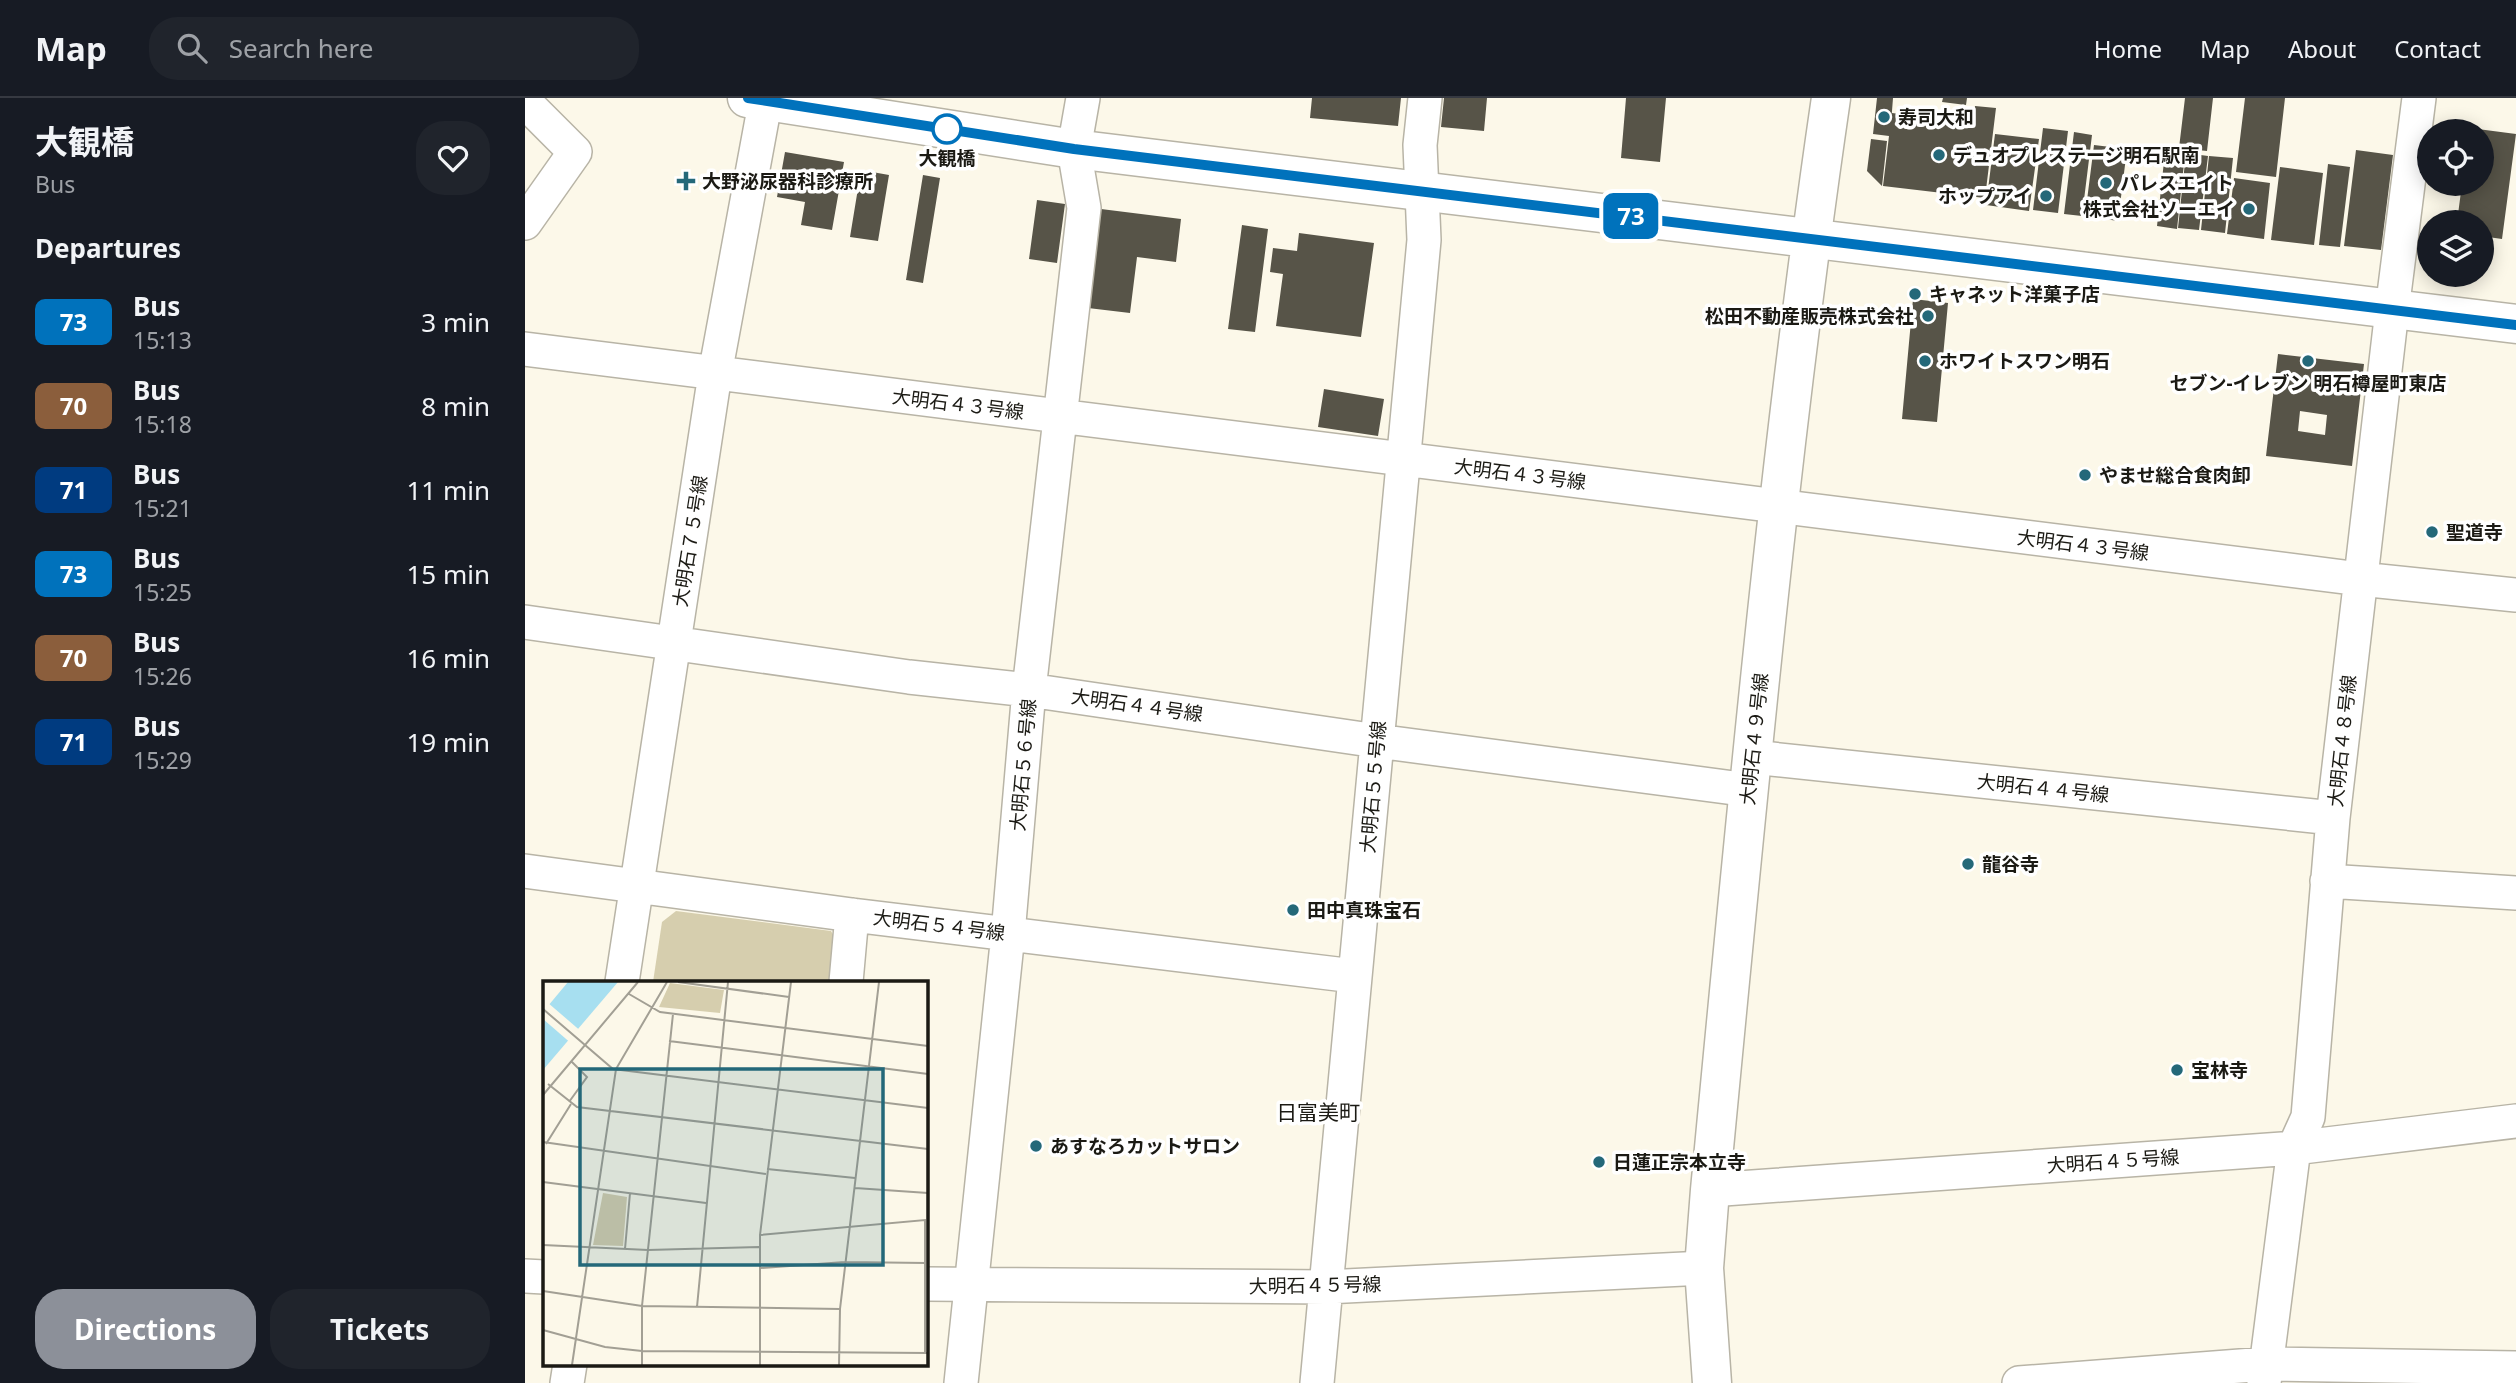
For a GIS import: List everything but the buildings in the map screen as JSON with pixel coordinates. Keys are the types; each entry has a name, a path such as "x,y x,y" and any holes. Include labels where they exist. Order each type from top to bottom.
{"main road":[{"name":"大明石４９号線","path":"1712,1383 1704,1268 1710,1190 1779,506 1811,238 1831,98"},
{"path":"760,99 1074,149 2516,324"}],"street":[{"name":"大明石５６号線","path":"961,1383 1008,934 1029,690 1084,208 1074,149 1083,98"},
{"name":"大明石５５号線","path":"1317,1383 1425,240 1420,145 1425,98"},
{"name":"大明石４８号線","path":"2265,1374 2294,1148 2308,1117 2333,818 2419,98"},
{"name":"大明石７５号線","path":"622,981 760,99"},
{"path":"525,102 575,152 525,223"},
{"name":"大明石４３号線","path":"525,349 2360,579 2516,595"},
{"name":"大明石４４号線","path":"525,622 909,677 1029,690 1377,741 1751,774 2333,818"},
{"name":"大明石５４号線","path":"525,871 852,915 1354,976"},
{"path":"2327,881 2516,893"},
{"path":"846,981 852,915"},
{"name":"大明石４５号線","path":"1710,1190 2294,1148 2516,1121"},
{"name":"大明石４５号線","path":"927,1284 1326,1287 1704,1268"},
{"path":"525,1276 543,1277"},
{"path":"2019,1383 2516,1368"}],"shaded area":[{"path":"676,911 831,931 837,942 833,981 653,981 662,922"}],"bus line":[{"name":"73","path":"748,98 1074,149 2516,325"}],"place":[{"name":"寿司大和","path":"1884,117"},
{"name":"大観橋","path":"947,129"},
{"name":"デュオプレステージ明石駅南","path":"1939,155"},
{"name":"大野泌尿器科診療所","path":"686,181"},
{"name":"パレスエイト","path":"2106,183"},
{"name":"ホップアイ","path":"2046,196"},
{"name":"株式会社ソーエイ","path":"2249,209"},
{"name":"キャネット洋菓子店","path":"1915,294"},
{"name":"松田不動産販売株式会社","path":"1928,316"},
{"name":"ホワイトスワン明石","path":"1925,361"},
{"name":"セブン-イレブン 明石樽屋町東店","path":"2308,361"},
{"name":"やませ総合食肉卸","path":"2085,475"},
{"name":"聖道寺","path":"2432,532"},
{"name":"龍谷寺","path":"1968,864"},
{"name":"田中真珠宝石","path":"1293,910"},
{"name":"宝林寺","path":"2177,1070"},
{"name":"あすなろカットサロン","path":"1036,1146"},
{"name":"日蓮正宗本立寺","path":"1599,1162"}],"district":[{"name":"日富美町","path":"1318,1113"}]}
